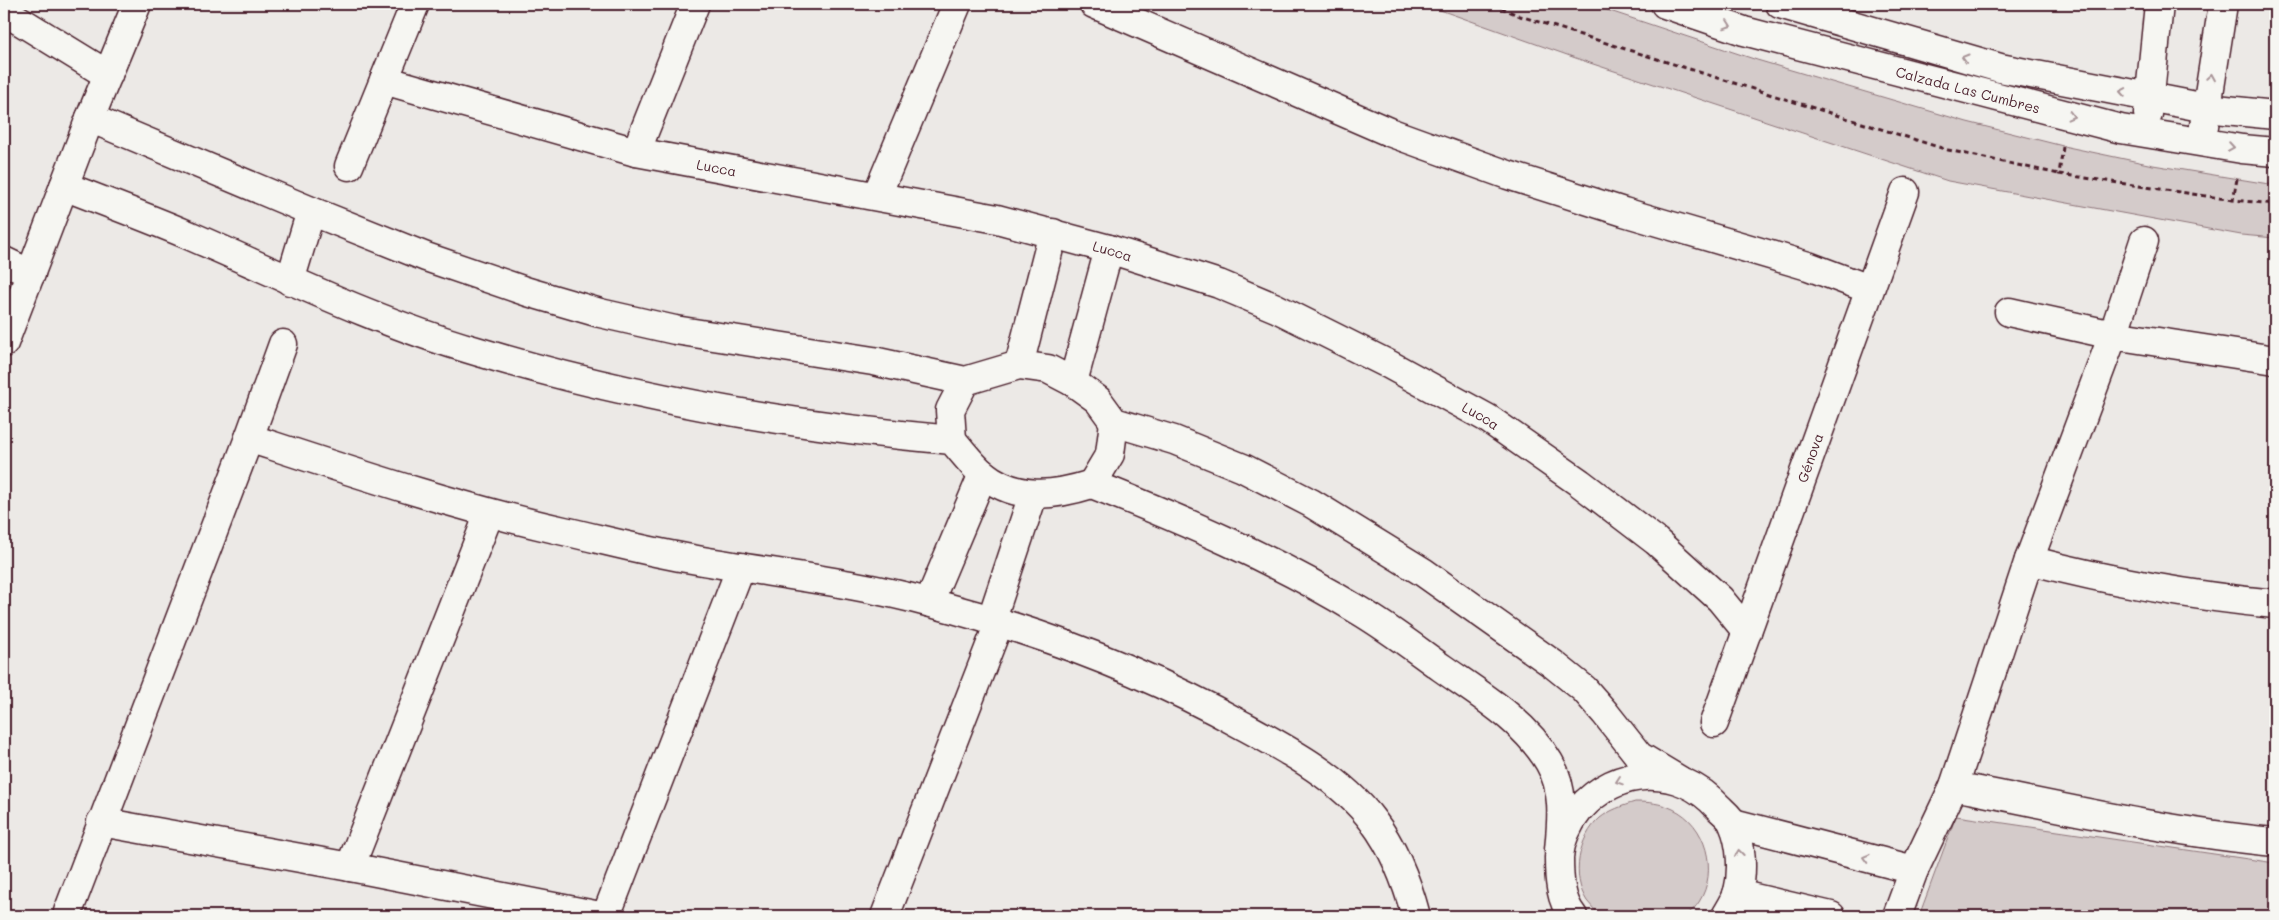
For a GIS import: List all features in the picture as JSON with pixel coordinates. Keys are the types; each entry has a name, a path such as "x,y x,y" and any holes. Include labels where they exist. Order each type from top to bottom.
{"street":[{"path":"4,342 90,118 138,4"},
{"path":"349,166 415,4"},
{"path":"636,152 695,4"},
{"path":"877,195 957,4"},
{"path":"1094,4 1165,33 1272,82 1416,142 1633,215 1808,266 1869,289"},
{"name":"Calzada Las Cumbres","path":"1666,4 1744,30 2069,116 2147,134 2275,152"},
{"path":"1780,4 2000,68 2206,108 2275,115"},
{"path":"2147,134 2160,4"},
{"path":"2202,143 2223,4"},
{"path":"4,11 108,75"},
{"name":"Lucca","path":"384,80 636,152 988,217 1110,249 1210,281 1276,308 1390,365 1487,418 1580,483 1656,541 1720,600 1747,632"},
{"path":"90,118 311,211 458,269 528,292 609,315 675,330 873,361 965,381 1019,365 1048,369 1073,382 1098,400 1114,422 1174,440 1243,468 1312,503 1423,572 1553,664 1589,695 1639,756 1707,794 1733,823 1741,868 1732,905 1831,916"},
{"path":"64,186 178,231 358,309 474,351 625,390 701,406 809,423 952,440"},
{"name":"Génova","path":"1714,723 1905,192"},
{"path":"290,281 311,211"},
{"path":"1019,365 1053,233"},
{"path":"1897,916 1914,870 1954,786 2029,560 2113,335 2144,241"},
{"path":"1073,382 1110,249"},
{"path":"4,262 31,274"},
{"path":"2009,312 2113,335 2275,360"},
{"path":"68,912 283,344"},
{"path":"965,381 950,410 952,440 983,474 1006,488 1033,495 1070,490 1092,484 1226,540 1350,605 1398,636 1509,717 1530,738 1548,761 1559,783 1561,805 1559,881 1569,911 1573,916"},
{"path":"1092,484 1110,454 1114,422"},
{"path":"249,438 489,514 682,558 846,584 929,602 995,622 1089,655 1159,683 1227,716 1306,762 1344,791 1372,819 1397,858 1416,916"},
{"path":"929,602 983,474"},
{"path":"885,916 995,622 1033,495"},
{"path":"350,867 489,514"},
{"path":"2029,560 2084,574 2275,604"},
{"path":"606,916 741,567"},
{"path":"1559,850 1570,820 1591,796 1618,780 1649,775 1679,780"},
{"path":"1954,786 2129,820 2241,839 2275,842"},
{"path":"101,822 350,867 600,916"},
{"path":"1733,823 1914,870"}],"path":[{"path":"1492,4 1540,22 1948,150 2058,174 2233,200"},
{"path":"2058,174 2069,116"}],"shaded area":[{"path":"1423,4 1589,4 1757,60 1967,122 2063,146 2153,165 2275,185 2275,238 2241,235 1948,181 1587,62"},
{"path":"1635,802 1654,803 1673,809 1694,826 1701,837 1706,850 1708,876 1705,890 1699,902 1686,916 1600,916 1587,901 1582,891 1578,869 1579,858 1586,836 1592,826 1604,815"},
{"path":"1956,816 2275,863 2275,916 1919,916"}]}
